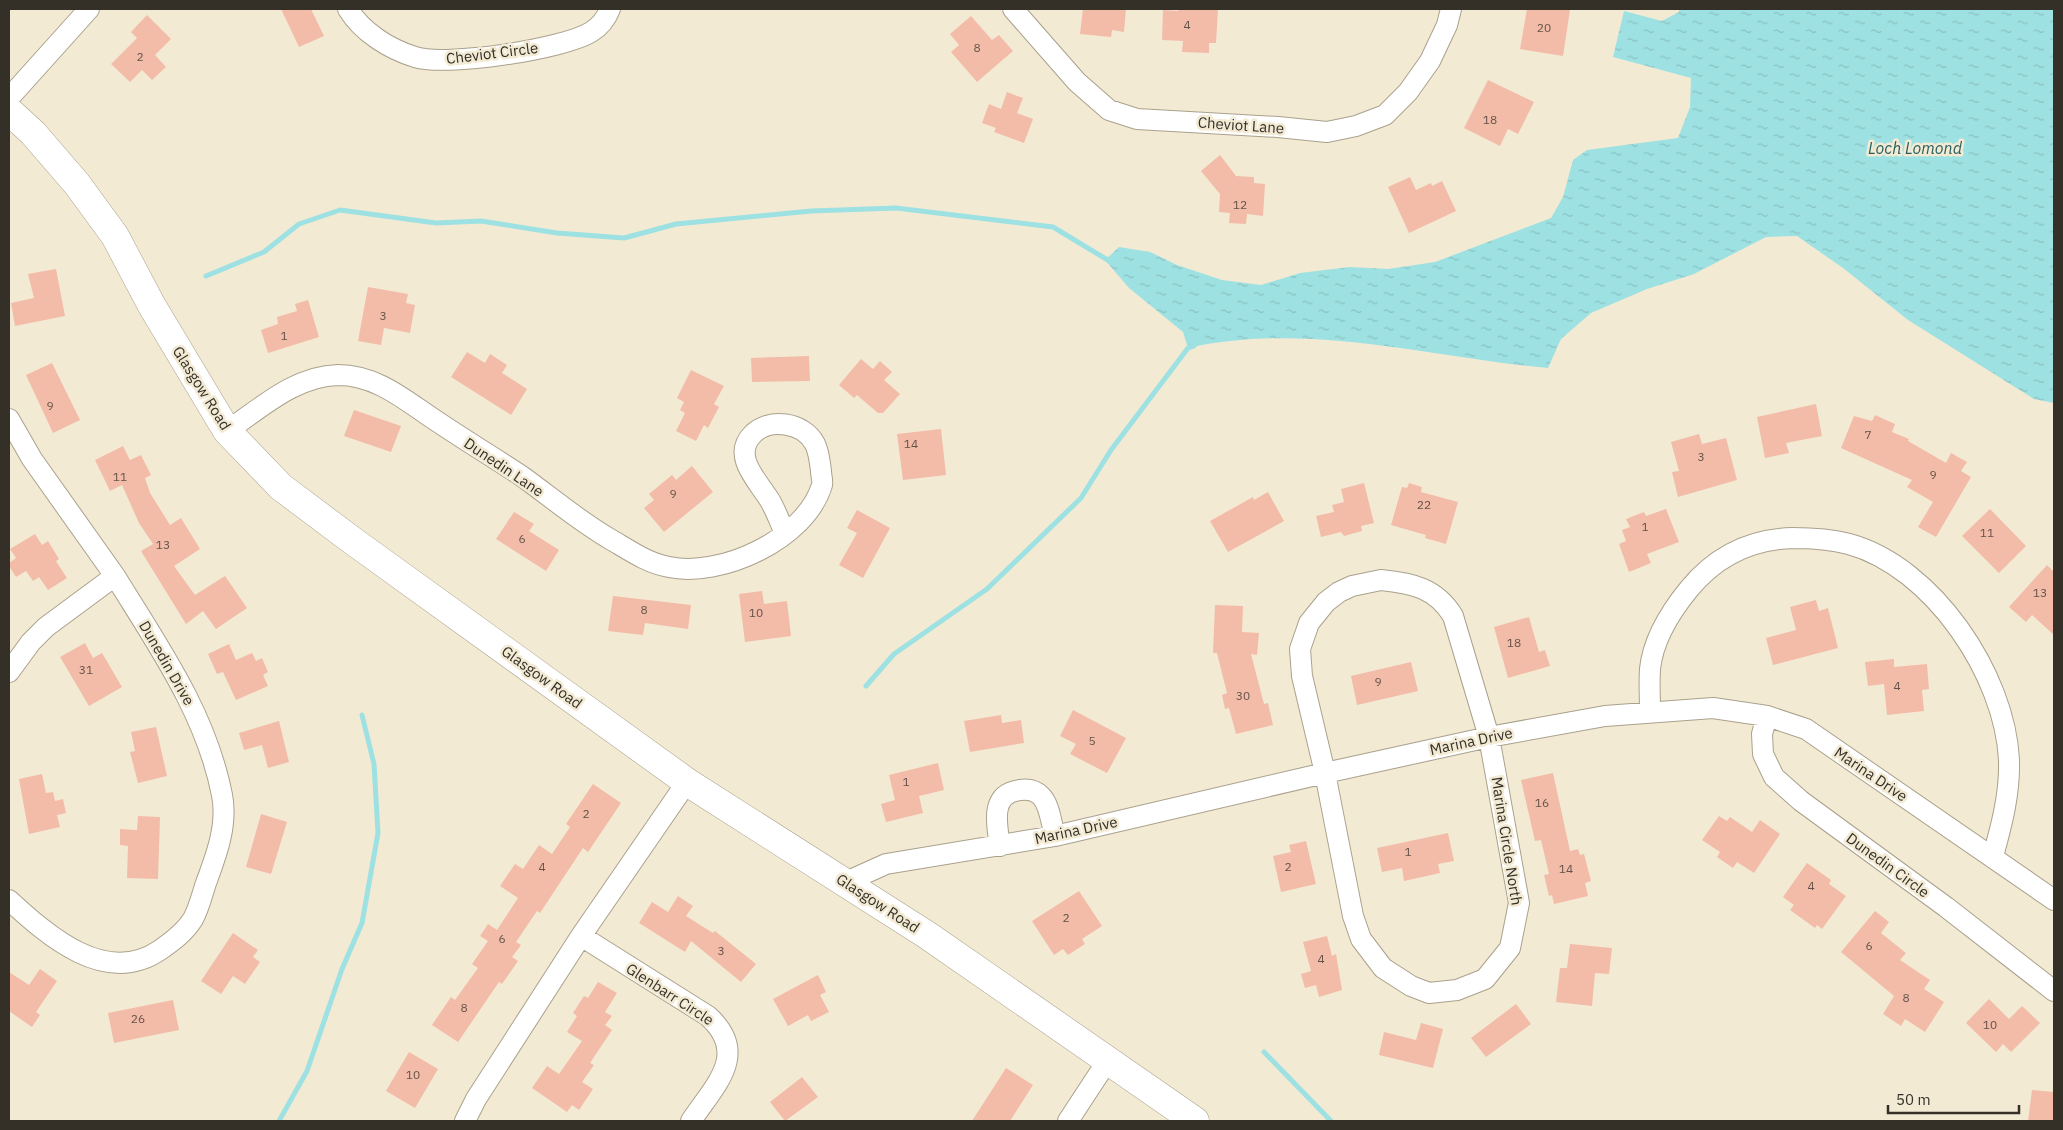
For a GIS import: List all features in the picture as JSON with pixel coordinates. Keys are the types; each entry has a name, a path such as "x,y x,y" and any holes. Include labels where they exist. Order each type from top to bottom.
{"street":[{"path":"9,98 89,9"},
{"name":"Cheviot Circle","path":"348,9 355,21 384,43 416,58 465,60 553,45 578,38 601,26 610,9"},
{"name":"Cheviot Lane","path":"1013,9 1077,82 1108,110 1137,119 1278,127 1327,132 1356,126 1385,115 1408,92 1430,61 1448,25 1451,9"},
{"name":"Glasgow Road","path":"9,111 32,133 77,184 115,236 152,306 227,431 289,493 687,782 927,935 1195,1121"},
{"name":"Dunedin Lane","path":"227,431 292,386 336,375 361,377 387,387 523,477 585,523 644,559 668,567 695,570 727,564 760,550 794,528 822,484 820,462 815,442 799,429 780,423 758,428 746,441 744,458 753,477 768,497 785,533"},
{"name":"Dunedin Drive","path":"9,419 32,459 115,576 181,683 210,749 223,798 220,842 193,918 182,934 154,955 134,961 116,963 97,960 63,944 9,900"},
{"path":"1650,711 1650,670 1654,648 1680,599 1700,575 1724,556 1752,543 1783,538 1816,538 1851,545 1886,561 1920,585 1948,615 1972,648 1991,683 2003,721 2009,758 2008,793 1993,856"},
{"path":"9,672 31,642 46,628 115,576"},
{"name":"Marina Circle North","path":"1380,580 1398,582 1430,592 1444,601 1460,632 1488,737 1519,903 1510,948 1485,978 1458,990 1429,993 1411,986 1383,968 1361,939 1353,916 1325,773 1302,676 1300,649 1309,623 1326,602 1339,592 1352,586 1380,580"},
{"name":"Marina Drive","path":"846,882 886,864 1055,836 1488,737 1558,723 1650,711 1713,708 1767,716 1806,729 1993,856 2054,900"},
{"name":"Dunedin Circle","path":"1767,716 1762,734 1763,754 1774,777 1801,801 1946,907 2054,991"},
{"path":"465,1121 476,1099 580,936 687,782"},
{"path":"1000,846 995,813 1000,802 1008,793 1020,790 1033,790 1040,795 1046,803 1055,836"},
{"name":"Glenbarr Circle","path":"580,936 708,1016 722,1029 728,1042 728,1059 722,1075 691,1121"},
{"path":"1068,1121 1108,1060"}],"water":[{"name":"Loch Lomond","path":"1679,9 2054,9 2054,403 2034,399 1908,320 1843,268 1797,236 1766,237 1694,274 1647,289 1591,313 1561,339 1548,368 1368,344 1323,340 1278,338 1233,341 1188,348 1183,332 1129,288 1105,260 1119,247 1150,252 1177,265 1222,280 1261,285 1300,273 1350,267 1388,269 1435,262 1551,218 1563,197 1573,160 1587,150 1678,138 1690,107 1691,78 1613,57 1624,11 1662,21 1679,12"}],"building":[{"path":"281,9 311,9 324,36 299,47"},
{"path":"1083,9 1126,9 1124,32 1112,30 1111,37 1080,34"},
{"path":"1178,9 1218,9 1216,43 1209,43 1209,53 1182,52 1183,41 1162,40 1163,10 1178,11"},
{"path":"1527,9 1570,10 1563,56 1520,49"},
{"path":"147,15 171,39 155,55 166,67 152,80 142,70 130,82 111,64 137,38 131,32"},
{"path":"971,16 992,40 999,35 1013,51 977,82 951,52 959,45 950,34"},
{"path":"1488,80 1534,102 1518,134 1508,129 1500,146 1464,128"},
{"path":"1007,92 1023,98 1017,113 1033,119 1024,143 994,132 996,128 982,123 989,104 1001,109"},
{"path":"1220,155 1236,176 1254,177 1254,183 1265,184 1263,216 1247,214 1246,224 1229,223 1230,213 1219,212 1220,194 1201,171"},
{"path":"1410,177 1416,190 1431,183 1432,186 1442,181 1456,211 1409,233 1388,187"},
{"path":"56,269 65,316 15,326 11,303 34,298 28,274"},
{"path":"368,287 408,294 406,303 415,305 410,333 384,328 381,345 358,341"},
{"path":"308,300 319,337 268,353 261,330 278,324 277,317 297,311 295,304"},
{"path":"467,352 485,363 490,354 507,365 502,373 527,389 511,415 451,377"},
{"path":"809,356 810,381 752,382 751,358"},
{"path":"861,359 873,369 880,361 892,372 884,380 900,394 883,413 878,413 857,395 854,398 839,385"},
{"path":"52,363 80,420 53,433 26,375"},
{"path":"691,370 724,386 714,404 719,407 708,428 704,425 696,441 676,431 685,413 680,410 684,402 677,398"},
{"path":"1816,404 1822,436 1786,443 1789,453 1765,458 1757,417"},
{"path":"354,410 401,426 391,452 344,436"},
{"path":"1875,415 1895,424 1892,432 1909,439 1908,441 1946,463 1951,453 1967,462 1961,471 1971,477 1936,537 1918,527 1933,502 1907,487 1912,480 1841,448 1854,416 1872,421"},
{"path":"941,429 946,475 903,480 897,434"},
{"path":"1699,434 1702,444 1726,438 1737,480 1678,497 1672,472 1679,471 1671,442"},
{"path":"123,446 130,460 141,455 151,475 145,478 150,493 170,525 181,518 200,549 174,566 195,595 225,576 247,608 216,629 203,611 186,624 141,551 153,544 139,523 122,485 110,491 95,460"},
{"path":"692,466 713,492 664,532 644,508 654,500 649,494 672,475 676,480"},
{"path":"1364,483 1374,523 1361,526 1362,531 1344,536 1341,532 1321,537 1316,516 1334,512 1332,505 1344,502 1341,489"},
{"path":"1409,483 1422,487 1421,492 1458,502 1446,544 1425,538 1426,535 1391,525 1402,487 1407,488"},
{"path":"1268,492 1284,521 1228,552 1210,521 1253,497 1254,500"},
{"path":"1666,509 1679,542 1647,554 1651,563 1629,572 1619,544 1626,541 1622,530 1630,527 1626,519 1644,512 1646,516"},
{"path":"1990,509 2026,546 1999,573 1962,536"},
{"path":"857,510 890,528 863,578 839,565 857,533 847,528"},
{"path":"514,512 534,524 529,531 559,550 546,571 496,539"},
{"path":"35,534 42,545 48,541 59,559 56,561 67,578 48,590 39,577 33,581 26,571 16,577 9,566 9,563 16,558 10,549"},
{"path":"2047,565 2054,572 2054,635 2032,615 2026,622 2009,607"},
{"path":"762,591 764,604 787,601 791,636 745,642 739,594"},
{"path":"613,596 691,605 688,629 645,623 643,635 608,631"},
{"path":"1816,600 1819,611 1828,608 1838,648 1773,665 1766,638 1796,630 1790,607"},
{"path":"1215,605 1243,606 1242,632 1259,633 1257,655 1251,654 1264,704 1268,703 1273,725 1236,734 1229,708 1225,709 1222,695 1227,693 1217,653 1213,653"},
{"path":"1529,617 1539,652 1545,650 1550,666 1508,678 1494,627"},
{"path":"85,643 93,658 102,653 122,687 89,706 60,657"},
{"path":"229,644 236,660 252,653 256,661 262,658 268,672 263,675 268,686 236,700 223,672 217,674 208,654"},
{"path":"1894,659 1894,667 1927,664 1929,689 1922,690 1924,711 1887,715 1884,684 1868,686 1865,662"},
{"path":"1411,662 1418,691 1357,705 1351,676"},
{"path":"1073,710 1126,738 1107,773 1070,754 1076,744 1060,736"},
{"path":"1001,715 1002,723 1021,720 1024,743 970,752 964,721"},
{"path":"279,721 289,762 268,768 262,745 244,750 239,733"},
{"path":"156,727 167,776 138,783 130,752 135,751 131,732"},
{"path":"938,763 944,790 919,796 923,813 886,822 881,804 895,800 889,775"},
{"path":"1553,773 1570,851 1578,849 1580,855 1584,854 1591,881 1585,883 1588,896 1554,904 1552,895 1549,896 1544,875 1549,874 1541,840 1535,841 1521,780"},
{"path":"42,774 46,793 53,792 55,801 63,799 66,813 57,815 60,827 29,834 19,779"},
{"path":"593,784 621,803 588,852 583,848 540,913 537,911 516,942 521,945 512,957 518,961 502,984 499,982 458,1042 432,1025 451,997 455,1000 478,968 472,964 488,941 480,936 488,924 497,930 518,898 500,886 515,864 523,869 539,845 552,854 570,827 566,824"},
{"path":"261,814 287,822 271,874 246,867"},
{"path":"138,816 160,817 158,879 127,878 128,846 120,845 120,829 137,830"},
{"path":"1719,816 1727,821 1730,817 1752,832 1760,820 1780,834 1754,873 1737,862 1733,868 1717,857 1720,852 1702,840"},
{"path":"1448,833 1454,861 1438,864 1440,873 1404,881 1402,868 1382,872 1377,848"},
{"path":"1306,841 1316,884 1281,892 1273,856 1291,852 1289,845"},
{"path":"1807,863 1831,880 1829,884 1846,896 1822,929 1817,925 1815,928 1790,910 1794,905 1783,897"},
{"path":"1079,891 1102,926 1082,939 1085,944 1068,955 1063,949 1054,955 1032,921"},
{"path":"678,896 693,906 686,916 713,933 715,931 756,964 741,982 691,941 685,952 639,923 652,902 668,912"},
{"path":"1875,911 1889,922 1881,933 1906,953 1900,960 1930,980 1924,989 1944,1002 1925,1032 1905,1019 1901,1026 1883,1014 1894,996 1841,952"},
{"path":"233,933 258,950 253,957 260,962 245,984 233,976 221,994 201,981"},
{"path":"1327,936 1332,956 1336,954 1342,990 1319,997 1316,985 1305,988 1301,974 1311,971 1303,942"},
{"path":"1570,944 1612,948 1609,974 1595,973 1592,1006 1556,1002 1560,968 1567,968"},
{"path":"40,969 57,981 36,1012 40,1015 32,1027 9,1011 9,972 29,985"},
{"path":"818,975 826,992 820,995 829,1012 811,1021 808,1015 788,1026 773,999"},
{"path":"598,982 617,993 605,1012 612,1016 605,1025 612,1030 590,1063 594,1065 582,1082 593,1089 579,1110 572,1105 567,1112 532,1088 547,1066 559,1074 582,1041 567,1032 577,1016 573,1013 584,996 588,998"},
{"path":"1989,999 2009,1019 2022,1006 2040,1023 2011,1052 2003,1044 1996,1052 1966,1023"},
{"path":"173,1000 179,1030 114,1043 108,1013"},
{"path":"1516,1004 1531,1024 1486,1057 1471,1038"},
{"path":"1421,1023 1443,1029 1433,1068 1379,1055 1384,1032 1416,1040"},
{"path":"409,1052 438,1069 415,1108 386,1091"},
{"path":"1006,1068 1033,1085 1010,1121 972,1121"},
{"path":"802,1077 818,1097 785,1121 770,1102"},
{"path":"2032,1090 2054,1092 2054,1121 2028,1121"}],"waterway":[{"path":"206,276 264,252 299,224 340,210 436,223 481,221 557,233 624,238 676,224 811,211 896,208 1053,227 1111,262"},
{"path":"866,686 894,654 987,589 1081,498 1111,450 1188,348 1194,346"},
{"path":"279,1121 307,1071 342,969 362,923 378,833 374,764 362,715"},
{"path":"1264,1052 1331,1121"}]}
